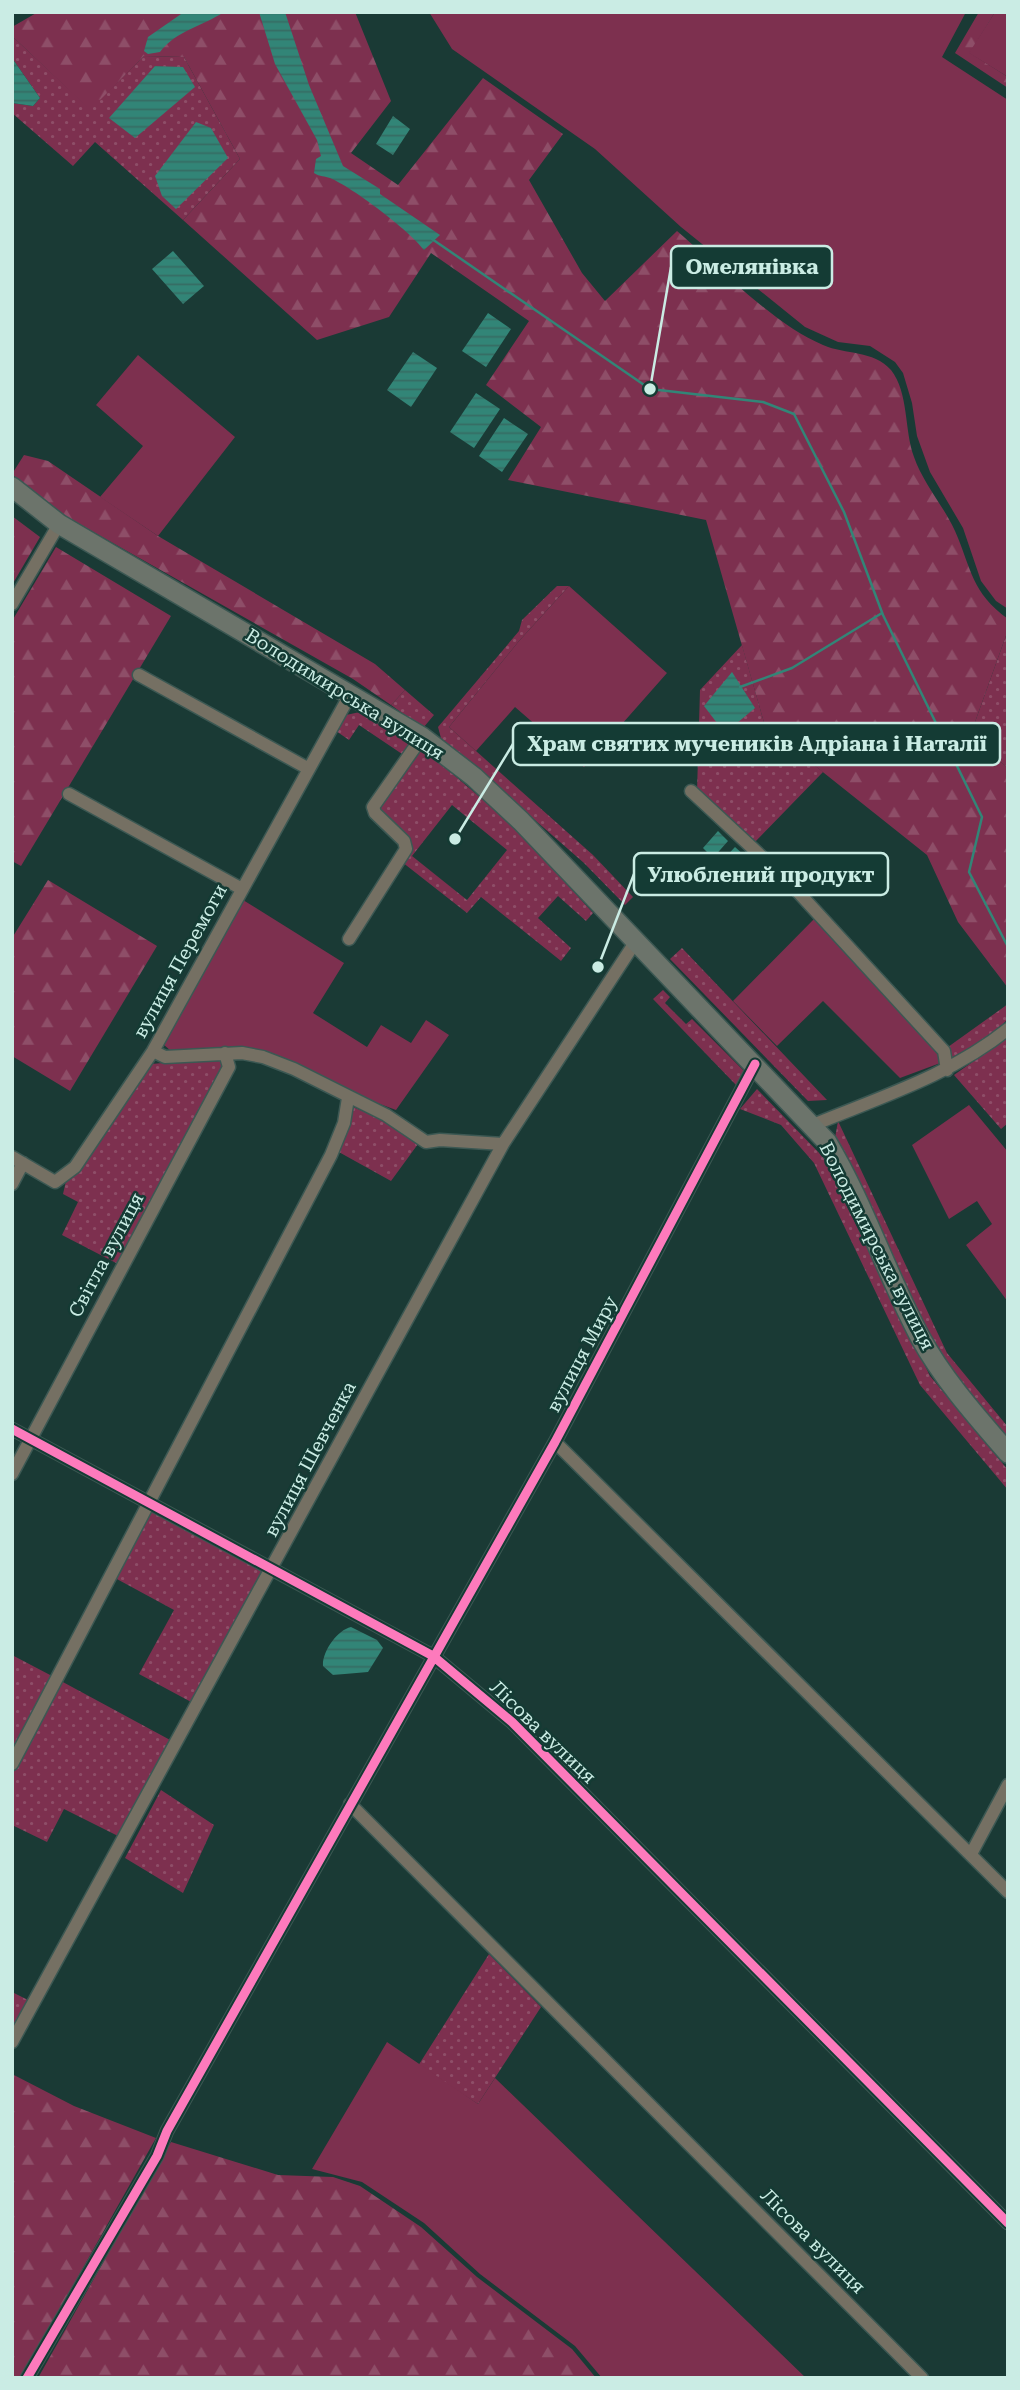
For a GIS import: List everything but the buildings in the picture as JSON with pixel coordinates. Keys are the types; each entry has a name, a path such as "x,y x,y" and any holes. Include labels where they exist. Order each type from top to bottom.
{"main road":[{"name":"Володимирська вулиця","path":"12,486 59,524 422,737 474,777 520,821 813,1125 849,1182 921,1338 966,1404 1008,1453"}],"street":[{"path":"12,604 59,524"},
{"path":"139,675 309,769"},
{"name":"вулиця Перемоги","path":"12,1184 18,1160 55,1182 66,1177 153,1051 351,693"},
{"path":"349,939 406,849 404,841 375,813 373,807 422,737"},
{"path":"691,791 788,881 935,1041 944,1051 947,1070"},
{"path":"69,794 242,889"},
{"name":"вулиця Шевченка","path":"12,2042 503,1144 636,941"},
{"path":"813,1125 947,1070 983,1049 1008,1029"},
{"path":"153,1051 165,1057 225,1054 263,1057 294,1069 386,1115 426,1142 503,1144"},
{"name":"Світла вулиця","path":"12,1474 229,1067 225,1054"},
{"name":"вулиця Миру","path":"433,1656 555,1443 755,1064"},
{"path":"12,1764 331,1155 344,1123 348,1098"},
{"name":"Лісова вулиця","path":"12,1429 433,1656 512,1722 1008,2223"},
{"name":"вулиця Миру","path":"555,1443 1008,1892"},
{"path":"27,2378 157,2156 167,2131 433,1656"},
{"path":"971,1854 1008,1785"},
{"name":"Лісова вулиця","path":"350,1804 922,2378"}],"green space":[{"path":"38,12 355,12 391,101 351,153 398,185 483,78 563,134 529,180 582,273 605,301 677,231 785,324 823,345 868,356 891,370 901,390 911,446 918,467 955,531 979,590 1008,619 1008,630 970,736 1008,768 1008,988 958,922 927,855 765,726 706,520 508,480 541,427 486,385 529,321 431,253 389,317 317,340 183,220 240,159 184,57 144,56 90,110 12,36 12,27"},
{"path":"429,12 966,12 942,57 1008,100 1008,609 996,601 981,581 963,528 930,472 917,436 912,403 903,373 895,362 870,346 838,342 805,327 681,227 595,149 452,49"},
{"path":"979,12 995,12 970,53 1008,77 1008,88 955,53"},
{"path":"995,12 1008,12 1008,77 969,53"},
{"path":"12,36 90,109 144,56 184,57 240,159 183,220 95,142 73,166 12,113 12,103 33,106 40,98 12,58"},
{"path":"138,355 235,437 158,536 100,497 143,446 96,405"},
{"path":"24,455 48,461 158,536 375,664 405,690 391,705 353,679 65,516 12,474"},
{"path":"12,516 40,537 12,585"},
{"path":"56,547 171,616 21,866 12,861 12,621"},
{"path":"557,586 569,586 519,641 449,727 593,855 633,897 625,905 584,863 441,738 438,727 519,631 522,620"},
{"path":"569,586 667,673 584,767 515,707 476,751 449,727 519,641"},
{"path":"1008,630 1008,768 970,736"},
{"path":"742,645 765,726 823,772 753,844 697,792 700,690","holes":["732,673 740,687 712,744 705,734 717,723"]},
{"path":"405,690 434,715 423,728 391,705"},
{"path":"360,712 412,746 405,756 359,725 349,740 336,731 346,715"},
{"path":"421,747 515,827 593,913 586,921 558,896 538,918 571,948 561,961 481,897 467,913 402,862 410,850 378,808","holes":["452,805 507,850 467,900 412,856"]},
{"path":"48,880 157,946 70,1091 12,1056 12,938"},
{"path":"243,900 344,963 313,1013 367,1047 381,1025 411,1043 426,1020 449,1035 396,1110 350,1093 296,1064 171,1051 163,1044"},
{"path":"815,918 941,1051 943,1062 900,1078 823,1001 777,1046 733,1001"},
{"path":"682,948 827,1100 808,1101 670,959"},
{"path":"663,990 670,997 665,1003 686,1024 692,1019 744,1071 736,1085 653,999"},
{"path":"1008,1004 1008,1019 1002,1025 951,1058 948,1047"},
{"path":"1008,1037 1008,1123 1001,1129 954,1075"},
{"path":"221,1058 224,1066 118,1264 62,1235 78,1202 63,1194 66,1181 76,1172 151,1064"},
{"path":"757,1089 823,1157 930,1376 1008,1470 1008,1490 920,1385 814,1163 781,1125 740,1109"},
{"path":"969,1105 1008,1152 1008,1302 966,1245 992,1224 977,1201 949,1219 912,1145"},
{"path":"351,1106 383,1120 418,1144 391,1181 337,1151"},
{"path":"838,1121 947,1353 1008,1427 1008,1444 937,1354 835,1138"},
{"path":"151,1511 265,1572 193,1703 139,1674 174,1610 115,1578"},
{"path":"12,1655 52,1676 12,1753"},
{"path":"61,1681 172,1741 120,1837 64,1809 47,1842 12,1825 12,1773"},
{"path":"161,1790 214,1825 183,1893 125,1858"},
{"path":"489,1954 541,2007 478,2104 418,2066"},
{"path":"12,1992 30,2001 12,2033"},
{"path":"387,2042 478,2104 495,2078 806,2378 602,2378 575,2346 480,2274 424,2223 362,2182 312,2169"},
{"path":"12,2074 74,2106 156,2138 21,2378 12,2378"},
{"path":"171,2142 278,2175 333,2177 360,2186 421,2227 477,2277 572,2349 596,2378 38,2378"}],"shaded area":[{"path":"184,12 224,12 174,39 160,52 148,54 144,51 148,37"},
{"path":"259,12 285,12 309,85 343,166 380,189 380,194 440,235 424,250 394,221 366,200 340,183 314,173 316,159 321,156 317,140 275,64"},
{"path":"12,58 40,98 33,106 12,103"},
{"path":"155,66 183,67 195,87 135,138 109,118"},
{"path":"393,116 410,129 393,155 376,144"},
{"path":"196,122 211,128 228,158 176,209 162,196 155,176"},
{"path":"173,251 204,286 183,304 152,269"},
{"path":"488,313 511,329 486,367 462,351"},
{"path":"413,352 437,368 411,407 387,390"},
{"path":"476,393 500,409 474,448 450,432"},
{"path":"504,418 528,434 502,472 479,456"},
{"path":"732,672 755,708 712,744 705,734 717,723 704,706"},
{"path":"718,831 728,841 713,858 703,848"},
{"path":"735,847 746,857 731,873 720,863"},
{"path":"351,1627 377,1640 383,1648 368,1672 333,1675 323,1666 325,1654 336,1637"}],"waterway":[{"path":"432,239 650,389 763,402 794,414 844,512 883,615 982,817 969,872 1008,947"},
{"path":"740,687 792,668 882,613"}],"cycle path":[{"path":"27,2378 157,2156 167,2131 555,1442 755,1064"},
{"path":"12,1429 433,1656 512,1722 1008,2223"}],"place":[{"name":"Омелянівка","path":"650,389"},
{"name":"Храм святих мучеників Адріана і Наталії","path":"455,839"},
{"name":"Улюблений продукт","path":"598,967"}]}
